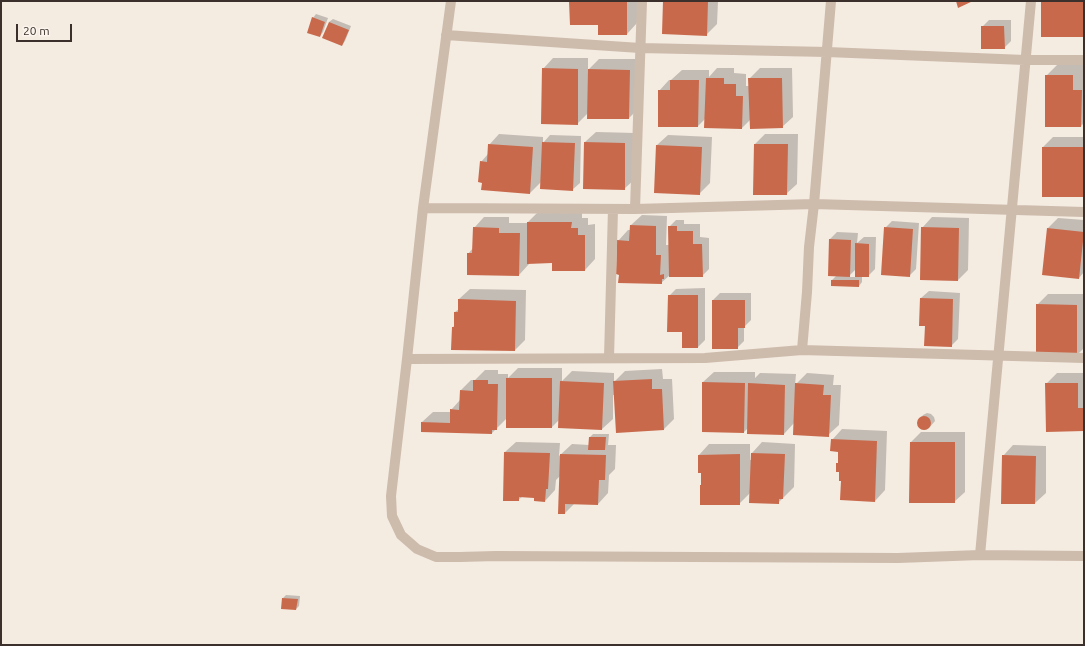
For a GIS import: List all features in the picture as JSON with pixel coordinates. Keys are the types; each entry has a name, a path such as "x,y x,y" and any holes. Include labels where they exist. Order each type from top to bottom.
{"street":[{"path":"451,1 423,208 391,496 392,516 401,535 412,545 417,549 436,557 898,558 980,555 1084,556"},
{"path":"635,209 642,1"},
{"path":"802,350 809,247 831,1"},
{"path":"980,555 1031,1"},
{"path":"446,35 640,48 827,52 1025,60 1084,60"},
{"path":"423,208 635,209 814,204 1084,212"},
{"path":"609,358 613,209"},
{"path":"407,359 705,358 802,350 1084,358"}],"building":[{"path":"569,1 627,1 627,35 598,35 598,25 570,25"},
{"path":"663,1 708,1 707,36 662,34"},
{"path":"956,1 973,1 958,8"},
{"path":"1041,1 1084,1 1084,37 1041,37"},
{"path":"312,17 325,22 320,37 307,33"},
{"path":"329,22 349,30 342,46 322,38"},
{"path":"981,26 1004,26 1005,49 981,49"},
{"path":"542,68 578,69 578,125 541,124"},
{"path":"588,69 630,70 629,119 587,119"},
{"path":"1045,75 1073,75 1073,90 1082,90 1081,127 1045,127"},
{"path":"706,78 724,78 724,84 736,84 736,96 743,96 742,129 704,128"},
{"path":"748,78 782,78 783,128 750,129"},
{"path":"670,80 699,80 698,127 658,127 658,90 670,90"},
{"path":"542,142 575,143 573,191 540,189"},
{"path":"584,142 625,143 625,190 583,189"},
{"path":"488,144 533,147 530,194 481,190 482,183 478,182 480,161 487,162"},
{"path":"754,144 788,144 787,195 753,195"},
{"path":"656,145 702,147 700,195 654,193"},
{"path":"1042,147 1084,147 1084,197 1042,197"},
{"path":"527,222 572,222 571,228 578,228 578,235 585,235 585,271 552,271 552,263 527,264"},
{"path":"630,225 656,226 656,255 661,255 660,275 664,274 662,284 618,283 619,275 616,274 617,240 629,241"},
{"path":"668,226 677,226 677,231 693,231 693,244 702,244 703,277 669,277"},
{"path":"473,227 499,228 499,233 520,233 519,276 467,275 467,253 472,253"},
{"path":"884,227 913,229 910,277 881,275"},
{"path":"921,227 959,228 958,281 920,280"},
{"path":"1047,228 1084,232 1079,279 1042,275"},
{"path":"829,239 851,240 850,277 828,276"},
{"path":"855,243 869,244 869,277 855,277"},
{"path":"831,280 859,280 859,287 831,286"},
{"path":"668,295 698,295 698,348 682,348 682,332 667,332"},
{"path":"920,298 953,299 952,347 924,346 925,326 919,326"},
{"path":"458,299 516,301 515,351 451,350 454,312 458,312"},
{"path":"712,300 745,300 745,328 738,328 738,349 712,349"},
{"path":"1036,304 1077,305 1077,357 1036,356"},
{"path":"506,378 552,378 552,428 506,428"},
{"path":"652,379 652,389 662,389 664,430 616,433 613,381"},
{"path":"473,380 488,380 488,384 498,384 497,430 492,430 492,434 421,432 421,422 450,423 450,409 459,410 460,390 473,391"},
{"path":"560,381 604,383 602,430 558,428"},
{"path":"702,382 745,383 744,433 702,432"},
{"path":"748,383 785,385 784,435 747,434"},
{"path":"795,383 824,385 823,395 831,395 829,437 793,435"},
{"path":"1045,383 1078,383 1078,408 1084,408 1084,431 1046,432"},
{"path":"921,416 927,416 931,420 931,426 927,430 921,430 917,426 917,420"},
{"path":"589,437 606,437 605,450 588,450"},
{"path":"831,439 877,441 875,502 840,500 841,481 839,481 839,472 836,472 838,452 830,451"},
{"path":"910,442 955,442 955,503 909,503"},
{"path":"504,452 550,453 548,489 546,489 545,502 534,501 534,498 519,497 519,501 503,501"},
{"path":"751,453 785,454 783,499 779,499 779,504 749,503"},
{"path":"560,454 606,455 605,480 599,480 598,505 565,504 565,514 558,514"},
{"path":"740,454 740,505 700,505 701,473 698,473 698,455"},
{"path":"1002,455 1036,456 1035,504 1001,504"},
{"path":"282,598 298,599 296,610 281,609"}]}
